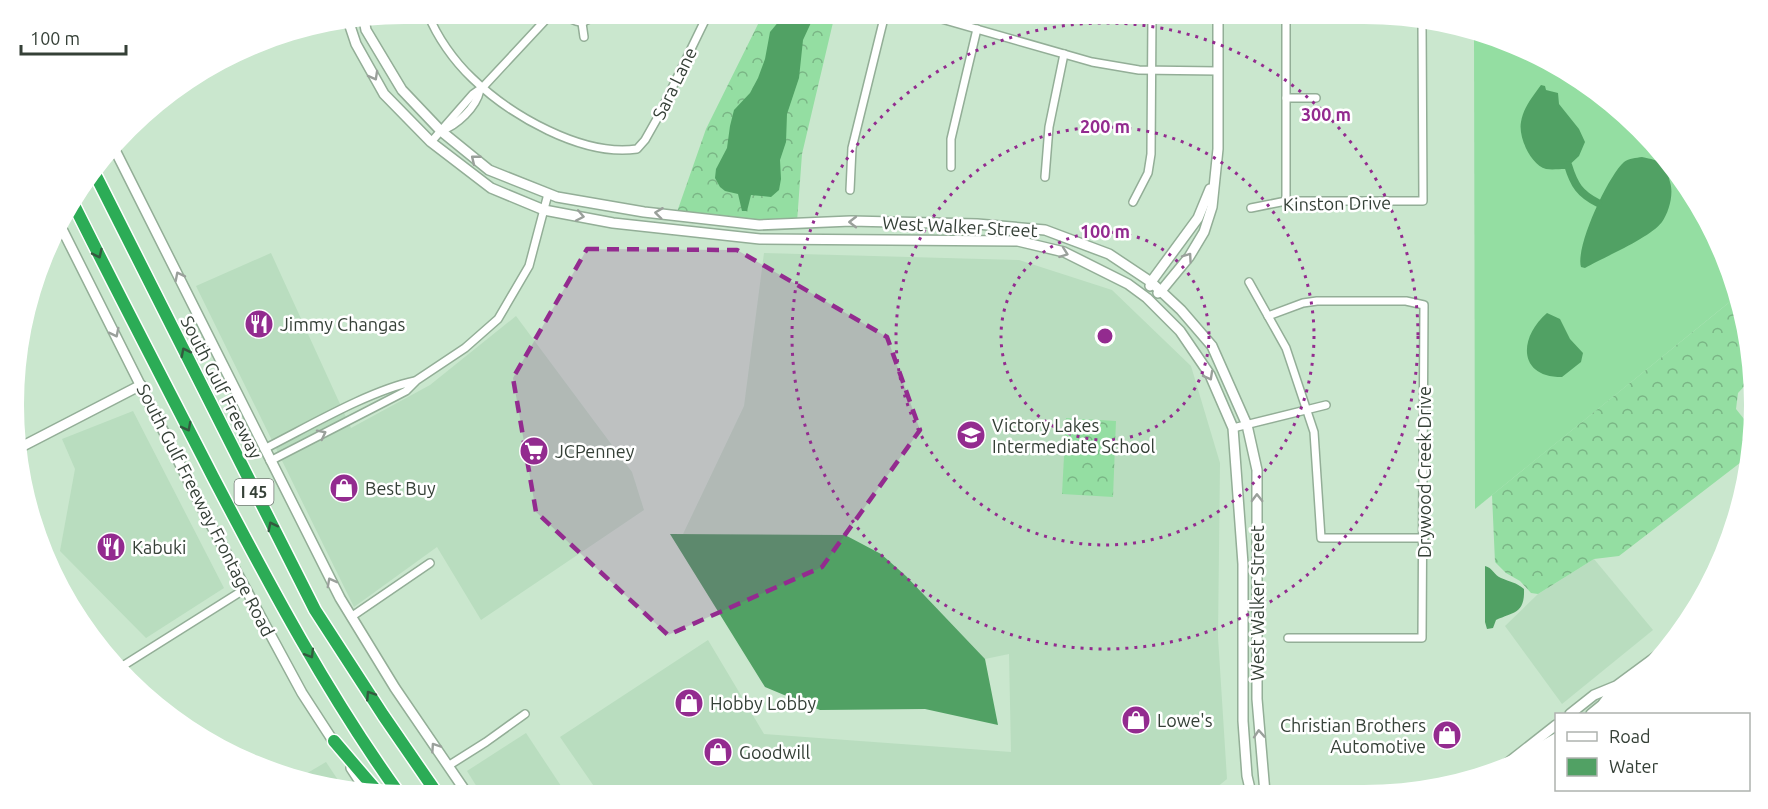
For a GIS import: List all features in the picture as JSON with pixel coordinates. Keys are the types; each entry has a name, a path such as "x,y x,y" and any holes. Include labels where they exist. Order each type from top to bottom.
{"highway":[{"name":"South Gulf Freeway","path":"98,180 315,610 431,785"},
{"name":"I 45","path":"77,211 281,606 366,748 392,785"},
{"path":"334,741 370,783"}],"street":[{"path":"434,24 451,53 481,88"},
{"path":"431,142 473,94 542,24"},
{"path":"582,24 584,37"},
{"name":"Sara Lane","path":"481,88 552,131 591,145 626,151 637,149 658,117 703,24"},
{"path":"850,190 852,148 883,24"},
{"path":"959,24 1092,62 1139,70 1218,71"},
{"path":"1133,202 1148,173 1151,154 1152,24"},
{"path":"1148,298 1161,291 1189,257 1204,232 1212,207 1218,148 1218,24"},
{"path":"1286,24 1286,201"},
{"name":"West Walker Street","path":"365,26 402,90 441,131 489,170 557,197 644,212 759,225 863,221 978,224 1045,230 1109,254 1151,282 1181,310 1212,346 1247,424 1257,470 1257,699 1264,785"},
{"name":"West Walker Street","path":"351,28 356,44 384,94 431,142 491,188 544,210 613,223 751,238 1018,241 1064,252 1128,284 1148,298 1180,331 1210,375 1233,428 1243,564 1243,721 1249,785"},
{"name":"Kinston Drive","path":"1251,208 1286,201 1423,201 1422,28"},
{"path":"951,167 951,139 977,29"},
{"path":"1045,177 1049,127 1064,54"},
{"path":"1286,98 1316,98"},
{"path":"117,155 299,521 351,617 395,688 461,785"},
{"path":"1148,298 1151,282 1198,218 1214,182"},
{"path":"270,461 406,391 417,380 465,348 498,319 529,266 548,194"},
{"name":"South Gulf Freeway Frontage Road","path":"64,234 245,589 302,693 360,782"},
{"path":"1249,282 1287,348 1314,432 1321,538 1424,538"},
{"name":"Drywood Creek Drive","path":"1268,316 1317,300 1406,301 1424,305 1422,638 1288,638"},
{"path":"264,449 354,404 417,380"},
{"path":"26,444 141,385"},
{"path":"1233,428 1326,405"},
{"path":"351,617 430,563"},
{"path":"126,664 245,589"},
{"path":"1571,713 1594,695 1616,686 1635,672"},
{"path":"1610,694 1616,686"},
{"path":"448,766 525,714"},
{"path":"1527,748 1555,727"}],"highlighted area":[{"path":"587,249 737,250 887,337 920,430 822,567 668,635 536,512 513,378"}],"shaded area":[{"path":"271,253 351,428 430,385 516,316 632,472 644,510 481,620 437,547 354,607 196,286"},
{"name":"Victory Lakes Intermediate School","path":"764,253 1019,260 1112,290 1191,366 1220,463 1218,637 1227,779 1220,785 593,785 560,737 708,640 764,734 1011,752 1009,654 985,659 906,576 845,535 683,534 744,406"},
{"path":"133,411 224,588 146,638 60,551 75,469 62,439"},
{"path":"1594,559 1653,630 1562,704 1505,626 1538,594"},
{"path":"526,733 560,785 476,785 467,771"},
{"path":"326,762 337,779 330,778 308,773"}],"green space":[{"path":"758,24 833,24 802,154 797,222 761,222 677,212 706,129"},
{"path":"1474,41 1509,53 1554,75 1595,103 1633,135 1665,173 1693,214 1715,259 1730,302 1475,509"},
{"path":"1730,302 1737,330 1743,380 1743,387 1738,393 1736,409 1743,418 1740,463 1619,556 1594,559 1538,594 1531,593 1520,581 1506,573 1495,562 1492,495"},
{"path":"1066,418 1116,421 1113,497 1062,494"}],"water":[{"path":"777,24 810,24 803,40 799,78 787,114 786,142 780,160 779,190 771,197 751,195 747,211 742,211 738,194 725,191 720,187 715,178 716,169 727,148 734,110 750,93 758,78 765,59 770,32"},
{"path":"1541,85 1545,86 1546,90 1558,93 1559,104 1579,129 1585,142 1579,156 1565,169 1546,169 1540,166 1527,150 1522,135 1521,122 1524,112"},
{"path":"1642,157 1654,160 1669,178 1671,197 1665,218 1656,228 1637,241 1585,268 1581,267 1580,257 1583,244 1594,212 1617,170 1630,159"},
{"path":"1547,313 1560,319 1570,339 1583,353 1581,362 1562,377 1547,375 1537,370 1530,363 1527,354 1531,333"},
{"path":"670,534 845,535 881,554 906,576 985,659 998,725 925,709 820,710 765,687"},
{"path":"1485,566 1499,577 1516,583 1524,589 1520,608 1496,620 1493,628 1487,629 1485,622"}],"waterway":[{"path":"1568,165 1578,188 1598,203"}],"place":[{"name":"Jimmy Changas","path":"259,324"},
{"name":"Victory Lakes Intermediate School","path":"971,435"},
{"name":"JCPenney","path":"534,451"},
{"name":"Best Buy","path":"344,488"},
{"name":"Kabuki","path":"111,547"},
{"name":"Hobby Lobby","path":"689,703"},
{"name":"Lowe's","path":"1136,720"},
{"name":"Christian Brothers Automotive","path":"1447,735"},
{"name":"Goodwill","path":"718,752"}]}
